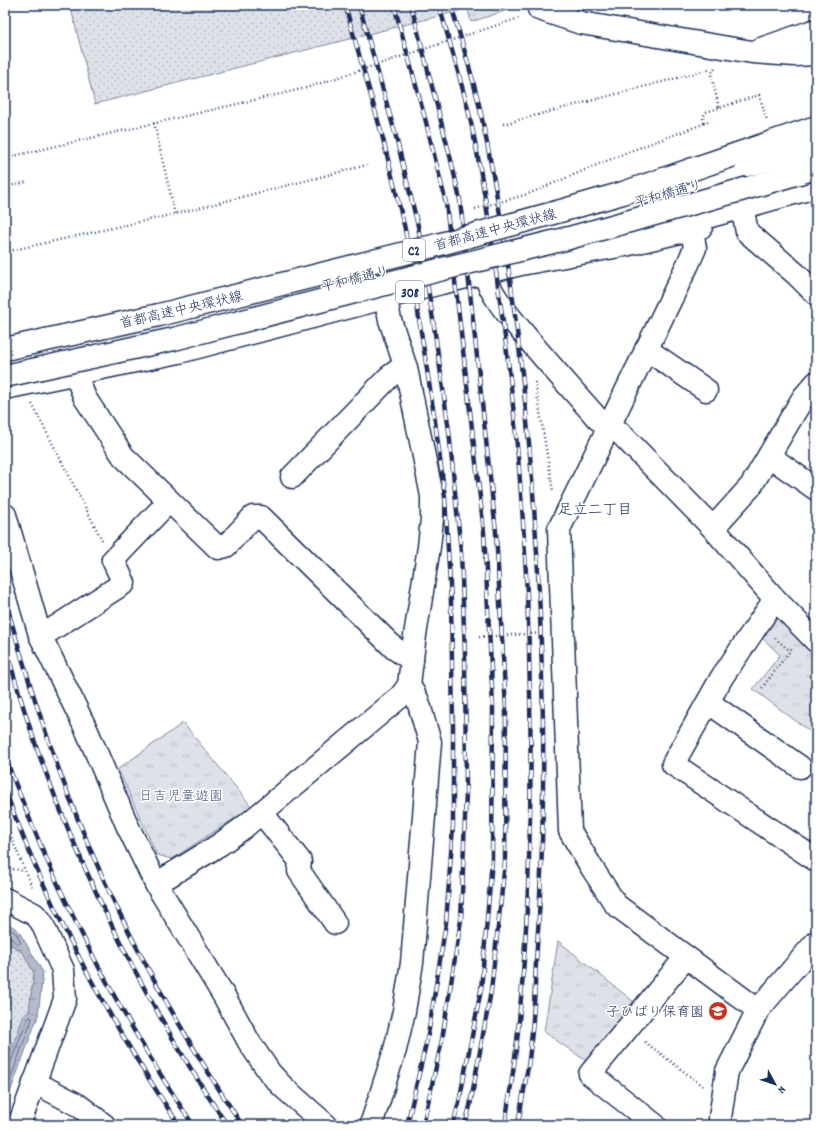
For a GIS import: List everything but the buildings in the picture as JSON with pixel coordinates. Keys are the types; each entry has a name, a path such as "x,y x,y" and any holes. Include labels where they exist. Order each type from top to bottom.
{"main road":[{"path":"540,9 581,23 752,52 795,55 816,54"},
{"path":"752,52 816,30"},
{"name":"首都高速中央環状線","path":"5,348 197,306 437,244 623,193 816,127"},
{"path":"623,193 816,147"},
{"name":"平和橋通り","path":"5,361 162,326 437,258 650,198 816,147"},
{"name":"首都高速中央環状線","path":"5,376 174,339 439,270 569,238 816,168"},
{"path":"569,238 700,219 816,187"},
{"name":"平和橋通り","path":"5,388 179,352 386,299 441,283 521,264 625,245 692,230 744,217 816,196"},
{"path":"744,217 747,232 796,274 816,294"},
{"path":"692,230 695,248 558,529 570,831 616,905 758,1010"},
{"path":"484,273 492,292 530,342 598,419 610,424 624,436 713,528 775,599 808,633"},
{"path":"156,884 219,845 262,813 401,696 409,685 429,546 432,503 428,473 406,368 390,320 386,299"},
{"path":"646,349 706,390"},
{"path":"292,477 389,377 397,371 406,368"},
{"path":"75,373 85,398 123,456 218,548 226,546 253,517 261,517 394,648 412,660"},
{"path":"713,528 750,486 803,398 816,383"},
{"path":"769,456 816,489"},
{"path":"40,635 51,630 124,583 113,560 169,501"},
{"path":"7,505 40,635 87,731 128,827 156,884 224,996 249,1042 270,1073 283,1087 326,1125"},
{"path":"775,599 722,678 673,764 816,860"},
{"path":"371,1125 394,1050 404,1011 412,963 430,742 418,701 409,685"},
{"path":"708,702 800,767"},
{"path":"262,813 300,861 299,871 335,923"},
{"path":"5,899 34,914 41,921 63,970 65,999 18,1125"},
{"path":"720,1125 722,1100 727,1071 758,1010 814,949"},
{"path":"655,1125 590,1074 686,957"},
{"path":"34,1082 78,1105 104,1125"}],"path":[{"path":"5,158 306,88 511,21 540,9"},
{"path":"503,124 707,70 712,66"},
{"path":"711,74 719,108"},
{"path":"704,123 703,117 706,112 759,95 767,121"},
{"path":"475,209 528,194 628,152 711,121"},
{"path":"154,123 175,214"},
{"path":"5,252 175,214 367,164"},
{"path":"5,187 27,182"},
{"path":"530,342 530,351 558,529"},
{"path":"31,403 113,560"},
{"path":"5,482 7,505"},
{"path":"479,638 546,633"},
{"path":"762,688 808,633"},
{"path":"813,727 816,723"},
{"path":"5,823 24,871 5,866"},
{"path":"627,1028 722,1100"}],"green space":[{"path":"70,5 482,5 95,104"},
{"path":"467,5 523,5 471,22"},
{"path":"772,606 816,643 816,736 753,689 780,655 755,631"},
{"name":"日吉児童遊園","path":"183,723 252,807 172,859 157,855 118,769"},
{"path":"5,940 24,954 34,973 29,1012 5,1067"},
{"path":"558,941 639,1006 592,1065 544,1032"}],"water":[{"path":"5,922 18,930 43,972 38,1016 5,1106 5,1067 24,1015 29,1012 34,973 24,954 5,940"}],"railway":[{"path":"345,5 382,135 405,229 435,421 445,497 451,602 453,826 446,923 428,1035 407,1125"},
{"path":"359,5 395,133 418,226 449,431 461,552 465,654 466,792 461,920 442,1040 423,1125"},
{"path":"394,5 426,122 446,203 484,532 493,706 492,860 481,990 459,1102 453,1125"},
{"path":"411,5 460,200 496,532 506,709 505,862 491,991 470,1106 465,1125"},
{"path":"439,5 468,109 488,215 509,369 525,555 530,695 529,868 516,1052 505,1125"},
{"path":"451,5 480,109 508,261 526,414 538,569 543,723 543,813 541,872 532,1031 529,1062 518,1125"},
{"path":"5,599 48,740 74,810 103,878 150,973 185,1035 242,1125"},
{"path":"5,644 22,704 43,765 61,812 102,905 124,951 148,995 199,1083 227,1125"},
{"path":"5,756 61,892 101,972 145,1049 193,1125"},
{"path":"5,790 40,878 82,963 128,1045 179,1125"}],"place":[{"name":"子ひばり保育園","path":"718,1011"}],"district":[{"name":"足立二丁目","path":"595,509"}]}
